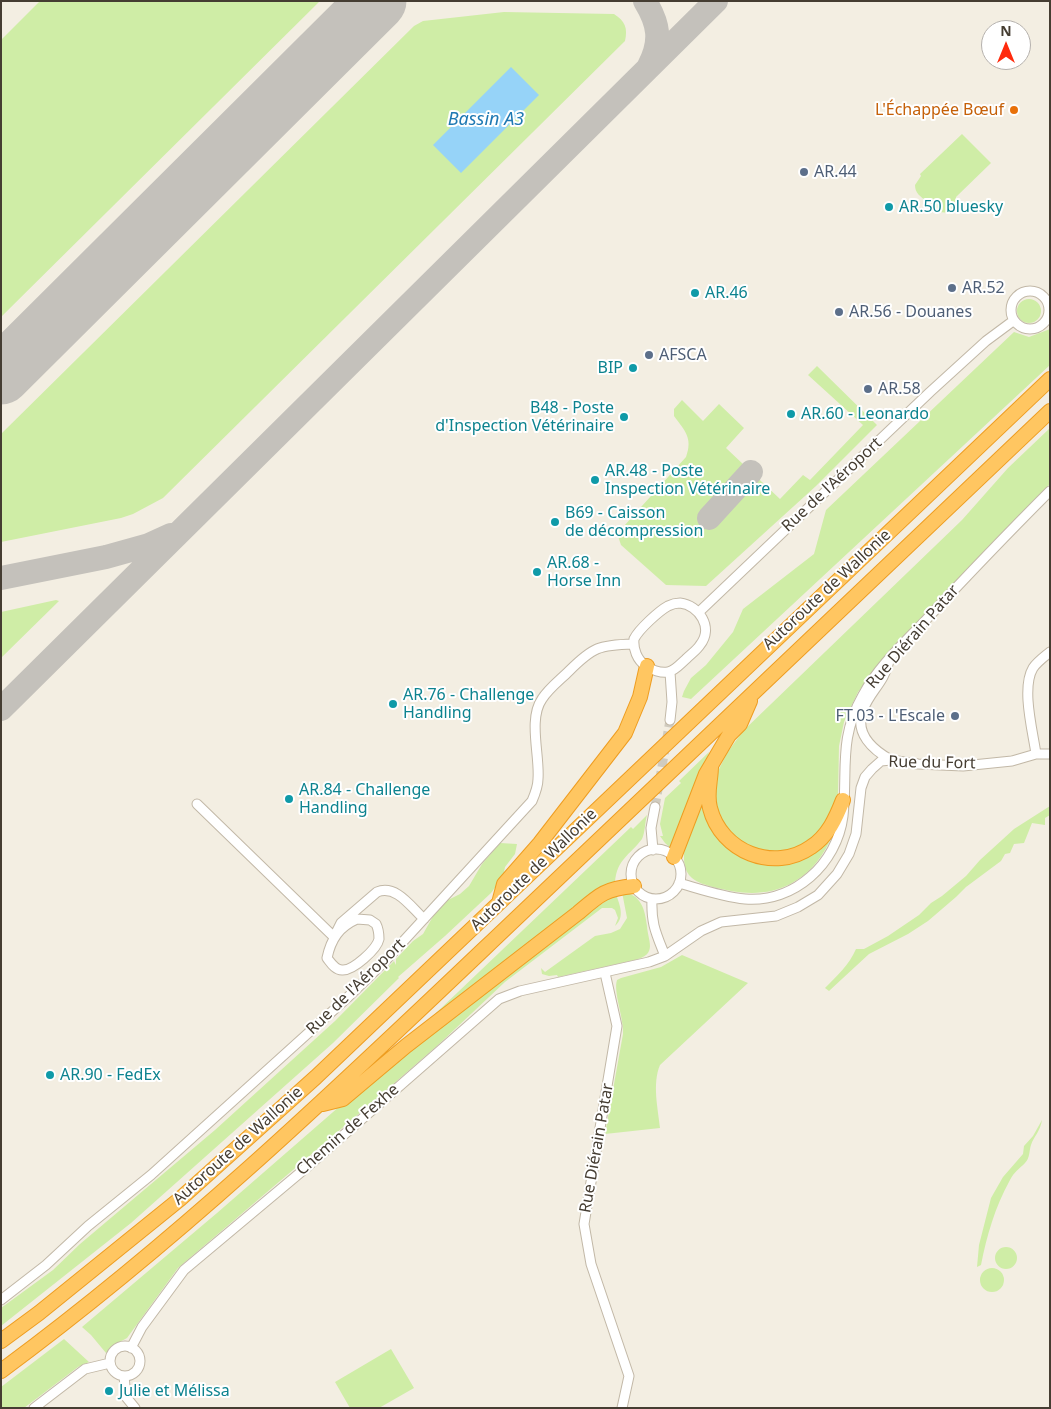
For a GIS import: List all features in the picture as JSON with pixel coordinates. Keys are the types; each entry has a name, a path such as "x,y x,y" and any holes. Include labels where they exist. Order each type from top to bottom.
{"highway":[{"name":"Autoroute de Wallonie","path":"1,1341 39,1313 180,1199 316,1077 1050,379"},
{"name":"Autoroute de Wallonie","path":"1,1370 51,1334 192,1219 320,1105 1050,411"},
{"path":"499,903 504,884 540,843 625,733 638,703 647,666"},
{"path":"674,858 703,781 729,735 740,724 752,695"},
{"path":"711,766 708,801 713,818 721,833 739,849 764,858 786,858 810,848 825,834 844,800"},
{"path":"320,1105 343,1098 406,1046 602,893 618,887 634,886"}],"street":[{"path":"1024,291 1047,293 1048,317 1039,328 1025,329 1013,321 1010,309 1015,297 1024,291"},
{"name":"Rue de l'Aéroport","path":"698,612 936,386 986,341 1013,321"},
{"name":"Rue Diérain Patar","path":"679,883 745,899 766,898 788,891 806,880 826,860 838,836 842,818 844,760 849,726 863,694 890,658 973,569 1050,491"},
{"path":"670,604 686,604 698,612 706,624 704,639 701,645 680,664 670,672 662,672 640,661 634,644 636,635 670,604"},
{"name":"Rue de l'Aéroport","path":"1,1300 46,1265 88,1226 151,1175 233,1102 347,998 424,919 532,801 537,791 539,778 536,726 537,712 541,700 588,652 612,644 634,644"},
{"path":"1036,754 1028,696 1028,678 1034,667 1050,652"},
{"path":"890,658 886,674 862,712 861,726 869,744 891,760"},
{"path":"670,672 672,702 670,720"},
{"name":"Rue du Fort","path":"605,973 665,956 701,931 720,922 776,916 798,907 818,895 837,874 849,854 856,834 861,788 865,777 882,762 891,760 918,764 963,766 1012,761 1036,754 1050,754"},
{"path":"198,804 334,937"},
{"path":"652,850 651,828 655,807"},
{"path":"660,850 674,858 680,869 679,883 668,896 657,899 644,896 634,886 632,870 634,863 645,852 660,850"},
{"path":"334,937 343,927 357,919 370,920 376,924 379,938 376,946 352,968 341,970 333,966 327,958 329,949 334,937 341,923 377,892 382,890 392,890 398,894 424,919"},
{"path":"652,898 654,928 665,956"},
{"name":"Rue Diérain Patar","path":"605,973 617,1026 584,1224 591,1264 629,1376 622,1408"},
{"name":"Chemin de Fexhe","path":"131,1348 142,1326 184,1270 307,1167 492,1004 499,999 520,991 605,973"},
{"path":"120,1347 131,1348 136,1351 140,1362 138,1368 135,1372 124,1376 114,1372 110,1363 112,1353 120,1347"},
{"path":"34,1408 86,1369 110,1363"},
{"path":"124,1376 126,1397 135,1408"}],"green space":[{"path":"40,1 320,1 1,317 1,40"},
{"path":"504,12 614,14 625,25 625,41 163,498 133,514 121,518 1,542 1,434 414,26 423,21"},
{"path":"962,134 991,163 956,197 956,207 948,212 940,212 918,194 915,185 921,176 920,174"},
{"path":"1029,299 1037,303 1041,311 1037,319 1029,323 1021,319 1017,311 1021,303"},
{"path":"1050,329 1050,365 691,699 682,697 691,678 706,665 733,632 743,609 814,554 826,510 1014,332 1029,337"},
{"path":"817,366 877,425 816,486 706,586 666,585 621,545 618,536 624,526 686,457 689,445 687,435 674,416 674,409 682,400 703,421 719,404 744,428 726,448 780,499 803,475 810,480 863,425 808,375"},
{"path":"1050,428 1050,484 889,651 858,692 844,722 839,746 838,796 833,814 808,844 781,854 742,846 718,821 713,786 715,777 727,753 743,731 962,520 1008,468"},
{"path":"56,600 59,601 1,658 1,612"},
{"path":"709,752 673,850 660,836 663,836 660,824 665,798 681,783 679,781"},
{"path":"703,799 706,813 762,862 833,834 826,849 806,874 792,883 773,891 753,893 713,887 699,883 692,878 684,863 685,846"},
{"path":"1050,806 1050,815 1045,818 1045,825 1032,823 1024,843 1014,844 1010,853 1005,854 1001,861 966,887 928,921 908,934 869,954 829,991 825,988 846,965 856,949 864,949 888,936 919,915 931,903 966,876 980,860 1014,829"},
{"path":"647,815 642,839 621,863 615,882 608,884 414,1034 631,827 633,829"},
{"path":"500,843 517,844 515,854 505,867 503,877 491,893 398,977 333,1043 131,1223 1,1326 1,1308 53,1270 80,1244 215,1130 335,1021 394,961 396,965 396,959 413,941 423,934 440,904 460,894 469,886 482,864"},
{"path":"622,892 634,896 641,903 650,942 647,954 635,960 558,977 557,975 549,976 542,974 541,968 545,972 595,936 620,929 627,918"},
{"path":"616,894 621,915 615,926 618,918 615,910 612,908 602,908 505,982 438,1045 178,1268 127,1338 116,1344 106,1353 82,1327 348,1099 556,935"},
{"path":"682,955 748,983 660,1065 656,1088 660,1128 605,1134 623,1034 616,991 617,980 661,967"},
{"path":"1042,1120 1031,1145 1028,1159 1012,1177 1000,1200 989,1232 981,1265 977,1267 979,1245 991,1198 1003,1177 1023,1154 1024,1146 1033,1136"},
{"path":"1006,1247 1014,1250 1017,1258 1014,1266 1006,1269 998,1266 995,1258 998,1250"},
{"path":"992,1268 997,1269 1003,1275 1003,1285 997,1291 992,1292 987,1291 981,1285 980,1280 981,1275 987,1269"},
{"path":"64,1339 89,1362 78,1367 24,1408 1,1408 1,1387"},
{"path":"391,1349 414,1388 379,1408 350,1408 335,1382"}],"water":[{"name":"Bassin A3","path":"511,67 539,95 461,173 433,145"}],"taxiway":[{"path":"356,22 383,1"},
{"path":"645,1 650,9 657,33 656,49 649,66"},
{"path":"1,709 716,1"},
{"path":"709,518 751,472"},
{"path":"1,578 106,557 149,545 171,535"}],"runway":[{"path":"1,375 377,1"}],"tunnel":[{"path":"655,807 670,720"}],"place":[{"name":"L'Échappée Bœuf","path":"1014,110"},
{"name":"AR.44","path":"804,172"},
{"name":"AR.50 bluesky","path":"889,207"},
{"name":"AR.52","path":"952,288"},
{"name":"AR.46","path":"695,293"},
{"name":"AR.56 - Douanes","path":"839,312"},
{"name":"AFSCA","path":"649,355"},
{"name":"BIP","path":"633,368"},
{"name":"AR.58","path":"868,389"},
{"name":"AR.60 - Leonardo","path":"791,414"},
{"name":"B48 - Poste d'Inspection Vétérinaire","path":"624,417"},
{"name":"AR.48 - Poste Inspection Vétérinaire","path":"595,480"},
{"name":"B69 - Caisson de décompression","path":"555,522"},
{"name":"AR.68 - Horse Inn","path":"537,572"},
{"name":"AR.76 - Challenge Handling","path":"393,704"},
{"name":"FT.03 - L'Escale","path":"955,716"},
{"name":"AR.84 - Challenge Handling","path":"289,799"},
{"name":"AR.90 - FedEx","path":"50,1075"},
{"name":"Julie et Mélissa","path":"109,1391"}]}
